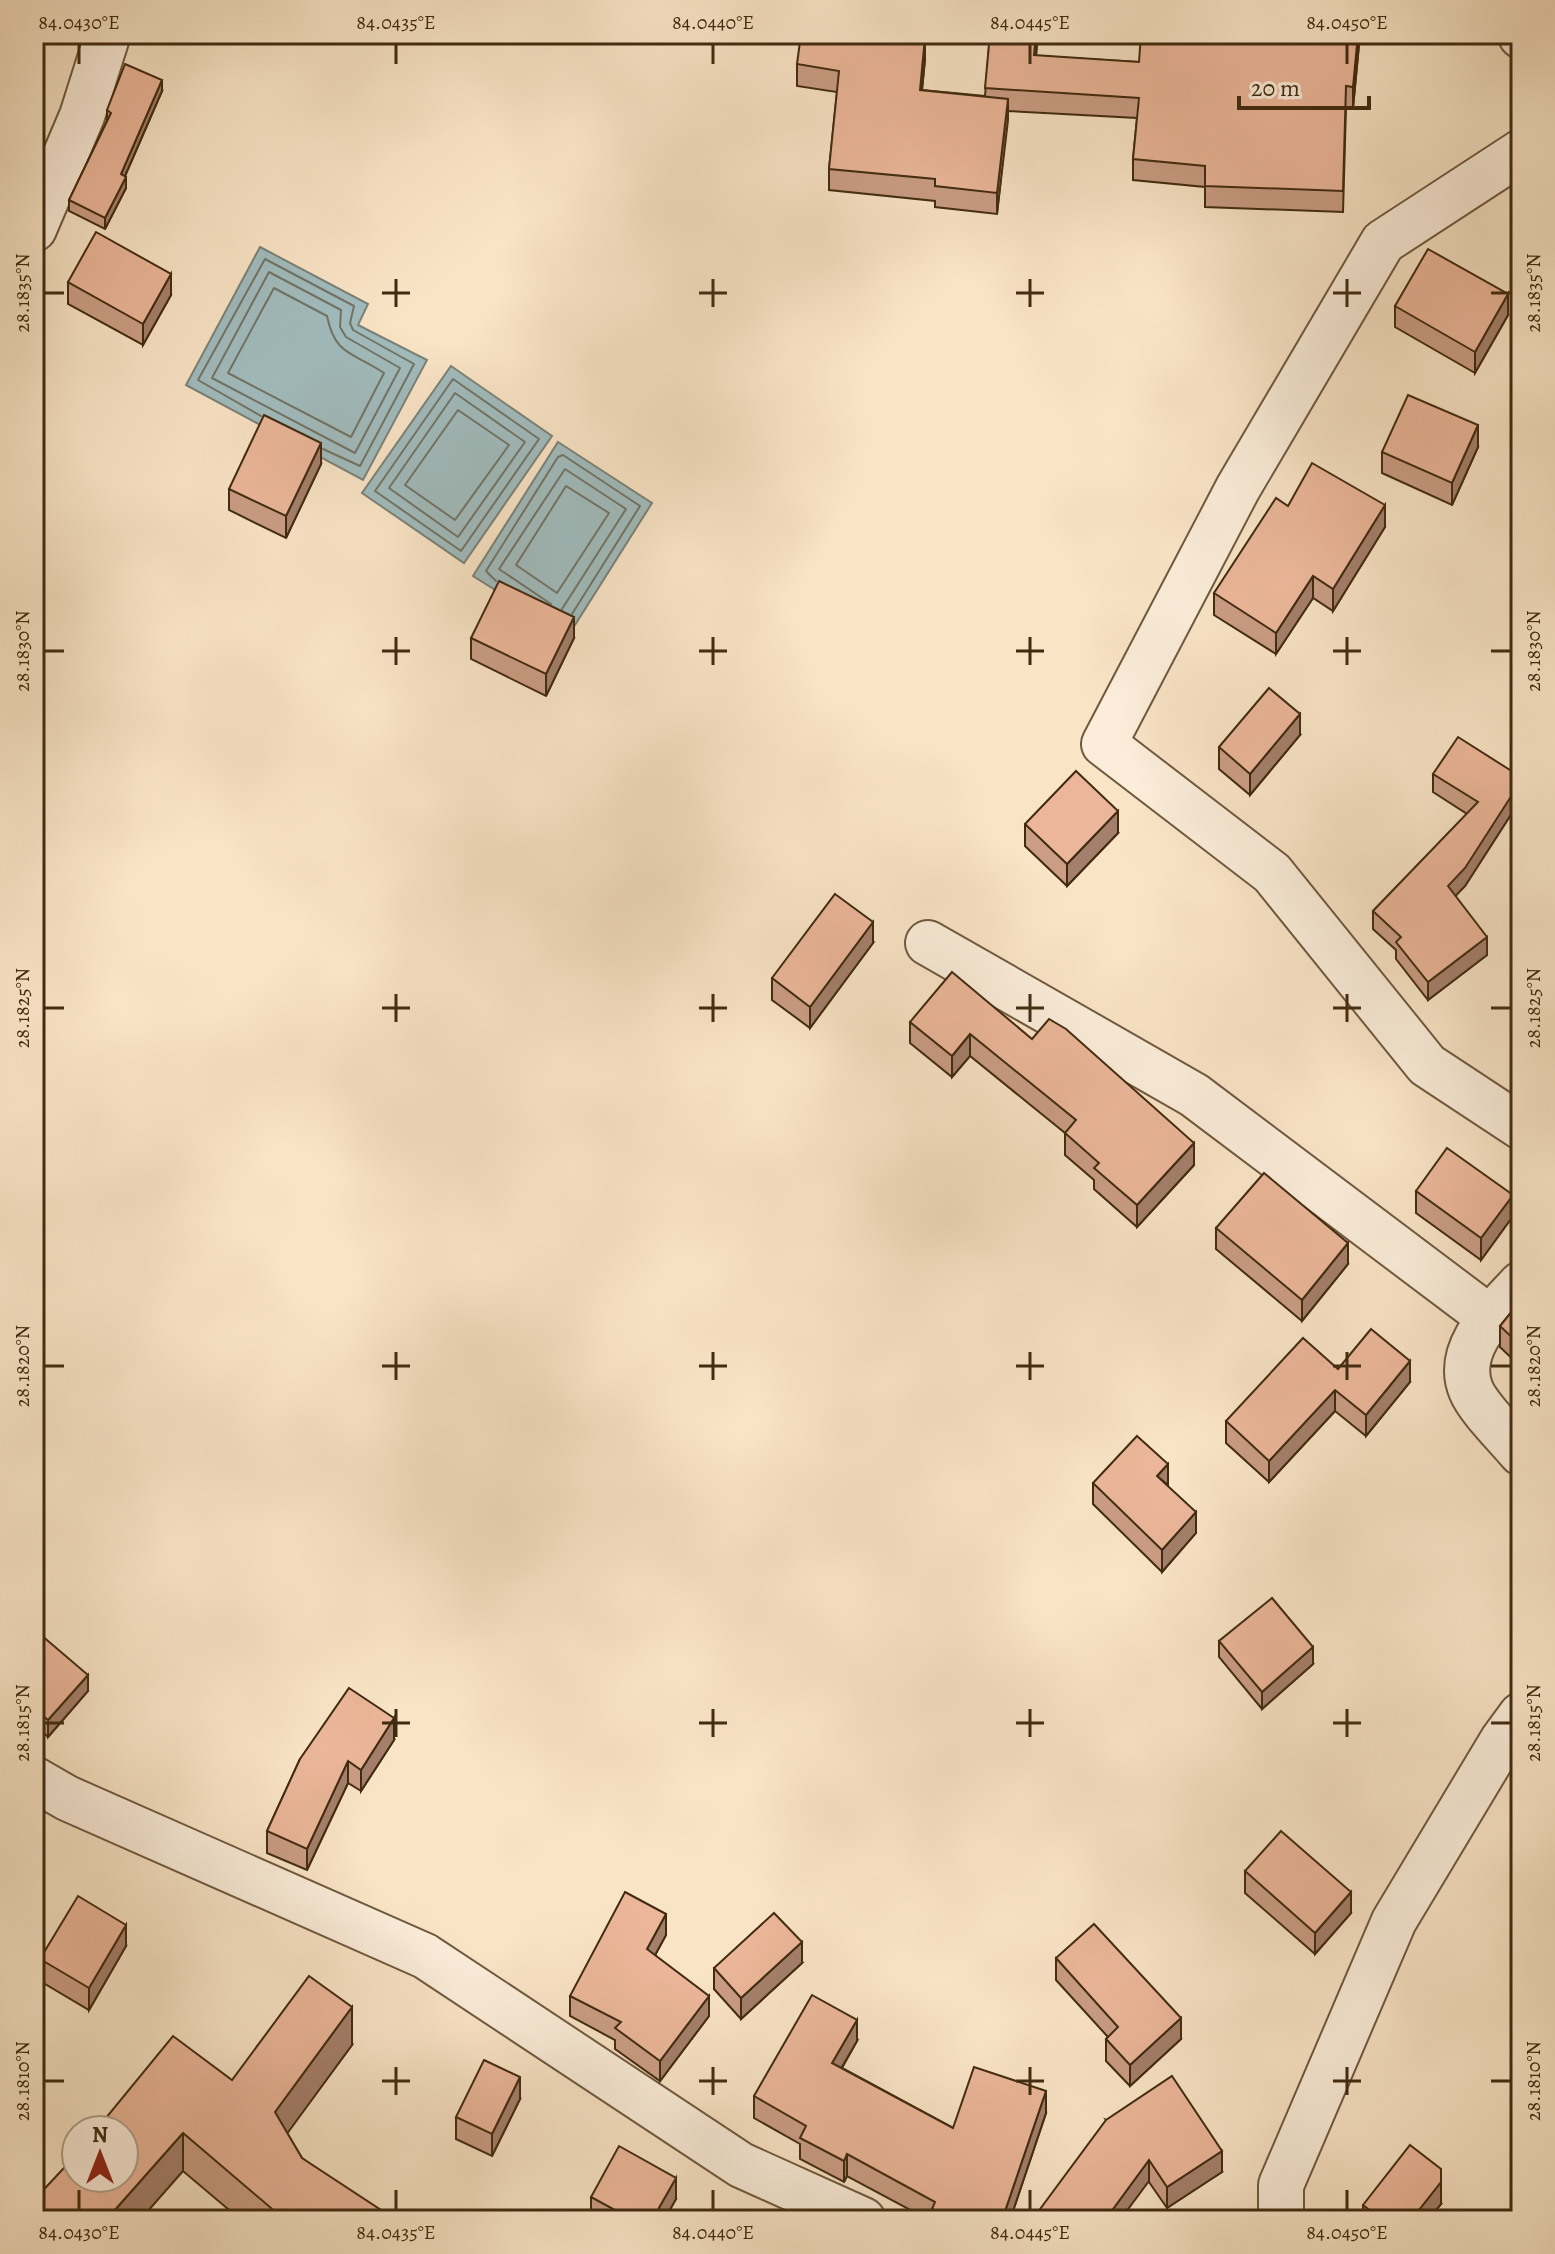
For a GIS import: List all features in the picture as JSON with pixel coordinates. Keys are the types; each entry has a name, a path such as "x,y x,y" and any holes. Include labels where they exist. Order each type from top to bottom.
{"street":[{"path":"34,229 82,116 108,34"},
{"path":"1521,152 1383,242 1238,488 1104,744 1272,873 1427,1065 1521,1127"},
{"path":"928,943 1194,1095 1490,1318"},
{"path":"1521,1284 1490,1318 1467,1356 1471,1390 1521,1453"},
{"path":"1281,2220 1281,2185 1394,1921 1502,1741 1521,1715"},
{"path":"34,1779 67,1798 425,1956 741,2165 863,2220"}],"water":[{"path":"260,247 368,304 358,325 427,360 363,480 186,385"},
{"path":"451,366 552,436 464,563 362,493"},
{"path":"558,442 652,503 568,636 473,576"}],"building":[{"path":"801,34 925,37 920,90 1008,99 997,193 935,186 935,179 829,169 839,71 797,64"},
{"path":"990,34 1036,34 1034,55 1139,62 1141,34 1358,34 1353,87 1346,86 1343,191 1205,186 1205,166 1133,159 1139,98 985,88"},
{"path":"125,64 162,80 121,174 126,177 105,218 69,200 111,113 107,110"},
{"path":"96,232 171,274 143,324 68,282"},
{"path":"1428,249 1508,294 1475,352 1395,306"},
{"path":"1408,395 1478,425 1452,483 1382,452"},
{"path":"264,415 321,443 286,516 229,489"},
{"path":"1312,463 1385,505 1333,589 1313,576 1276,633 1214,593 1276,498 1288,506"},
{"path":"499,581 574,617 546,674 471,638"},
{"path":"1269,688 1300,714 1250,774 1219,747"},
{"path":"1458,737 1521,777 1521,781 1465,868 1448,886 1487,937 1428,982 1396,942 1401,937 1373,911 1478,802 1433,774"},
{"path":"1076,771 1118,811 1067,864 1025,824"},
{"path":"835,894 873,922 810,1007 772,978"},
{"path":"952,972 1032,1039 1049,1019 1066,1029 1194,1143 1137,1205 1094,1168 1099,1163 1065,1133 1076,1120 970,1034 952,1056 910,1022"},
{"path":"1447,1148 1513,1195 1481,1238 1416,1191"},
{"path":"1264,1173 1348,1243 1302,1300 1216,1228"},
{"path":"1521,1300 1521,1346 1500,1326"},
{"path":"1371,1329 1410,1361 1366,1415 1335,1390 1269,1461 1226,1421 1303,1338 1338,1369"},
{"path":"1137,1436 1168,1464 1157,1476 1196,1512 1162,1550 1093,1483"},
{"path":"1272,1598 1313,1647 1262,1692 1219,1641"},
{"path":"34,1629 88,1675 48,1720 34,1708"},
{"path":"349,1688 394,1718 361,1770 348,1761 307,1849 267,1831 300,1759"},
{"path":"1281,1831 1351,1892 1315,1933 1245,1871"},
{"path":"625,1892 666,1914 647,1949 709,1996 660,2061 615,2028 621,2022 570,1996"},
{"path":"78,1896 126,1925 89,1988 40,1959"},
{"path":"774,1913 802,1942 741,1998 714,1968"},
{"path":"1094,1924 1181,2018 1130,2065 1106,2039 1118,2027 1056,1958"},
{"path":"309,1976 352,2007 275,2112 302,2158 384,2212 381,2220 285,2220 183,2133 140,2182 140,2114 109,2114 173,2036 232,2080"},
{"path":"812,1995 857,2020 832,2063 953,2128 974,2067 1046,2091 1002,2220 963,2220 932,2209 935,2202 847,2154 844,2161 800,2138 806,2126 754,2096"},
{"path":"484,2060 520,2077 492,2134 456,2117"},
{"path":"1172,2076 1222,2151 1167,2187 1149,2160 1105,2220 1032,2220 1106,2120"},
{"path":"1410,2145 1441,2169 1441,2182 1411,2220 1382,2220 1363,2205"},
{"path":"619,2146 676,2178 652,2220 633,2220 591,2197"},
{"path":"60,2172 60,2194 129,2194 106,2220 34,2220 34,2200"}]}
